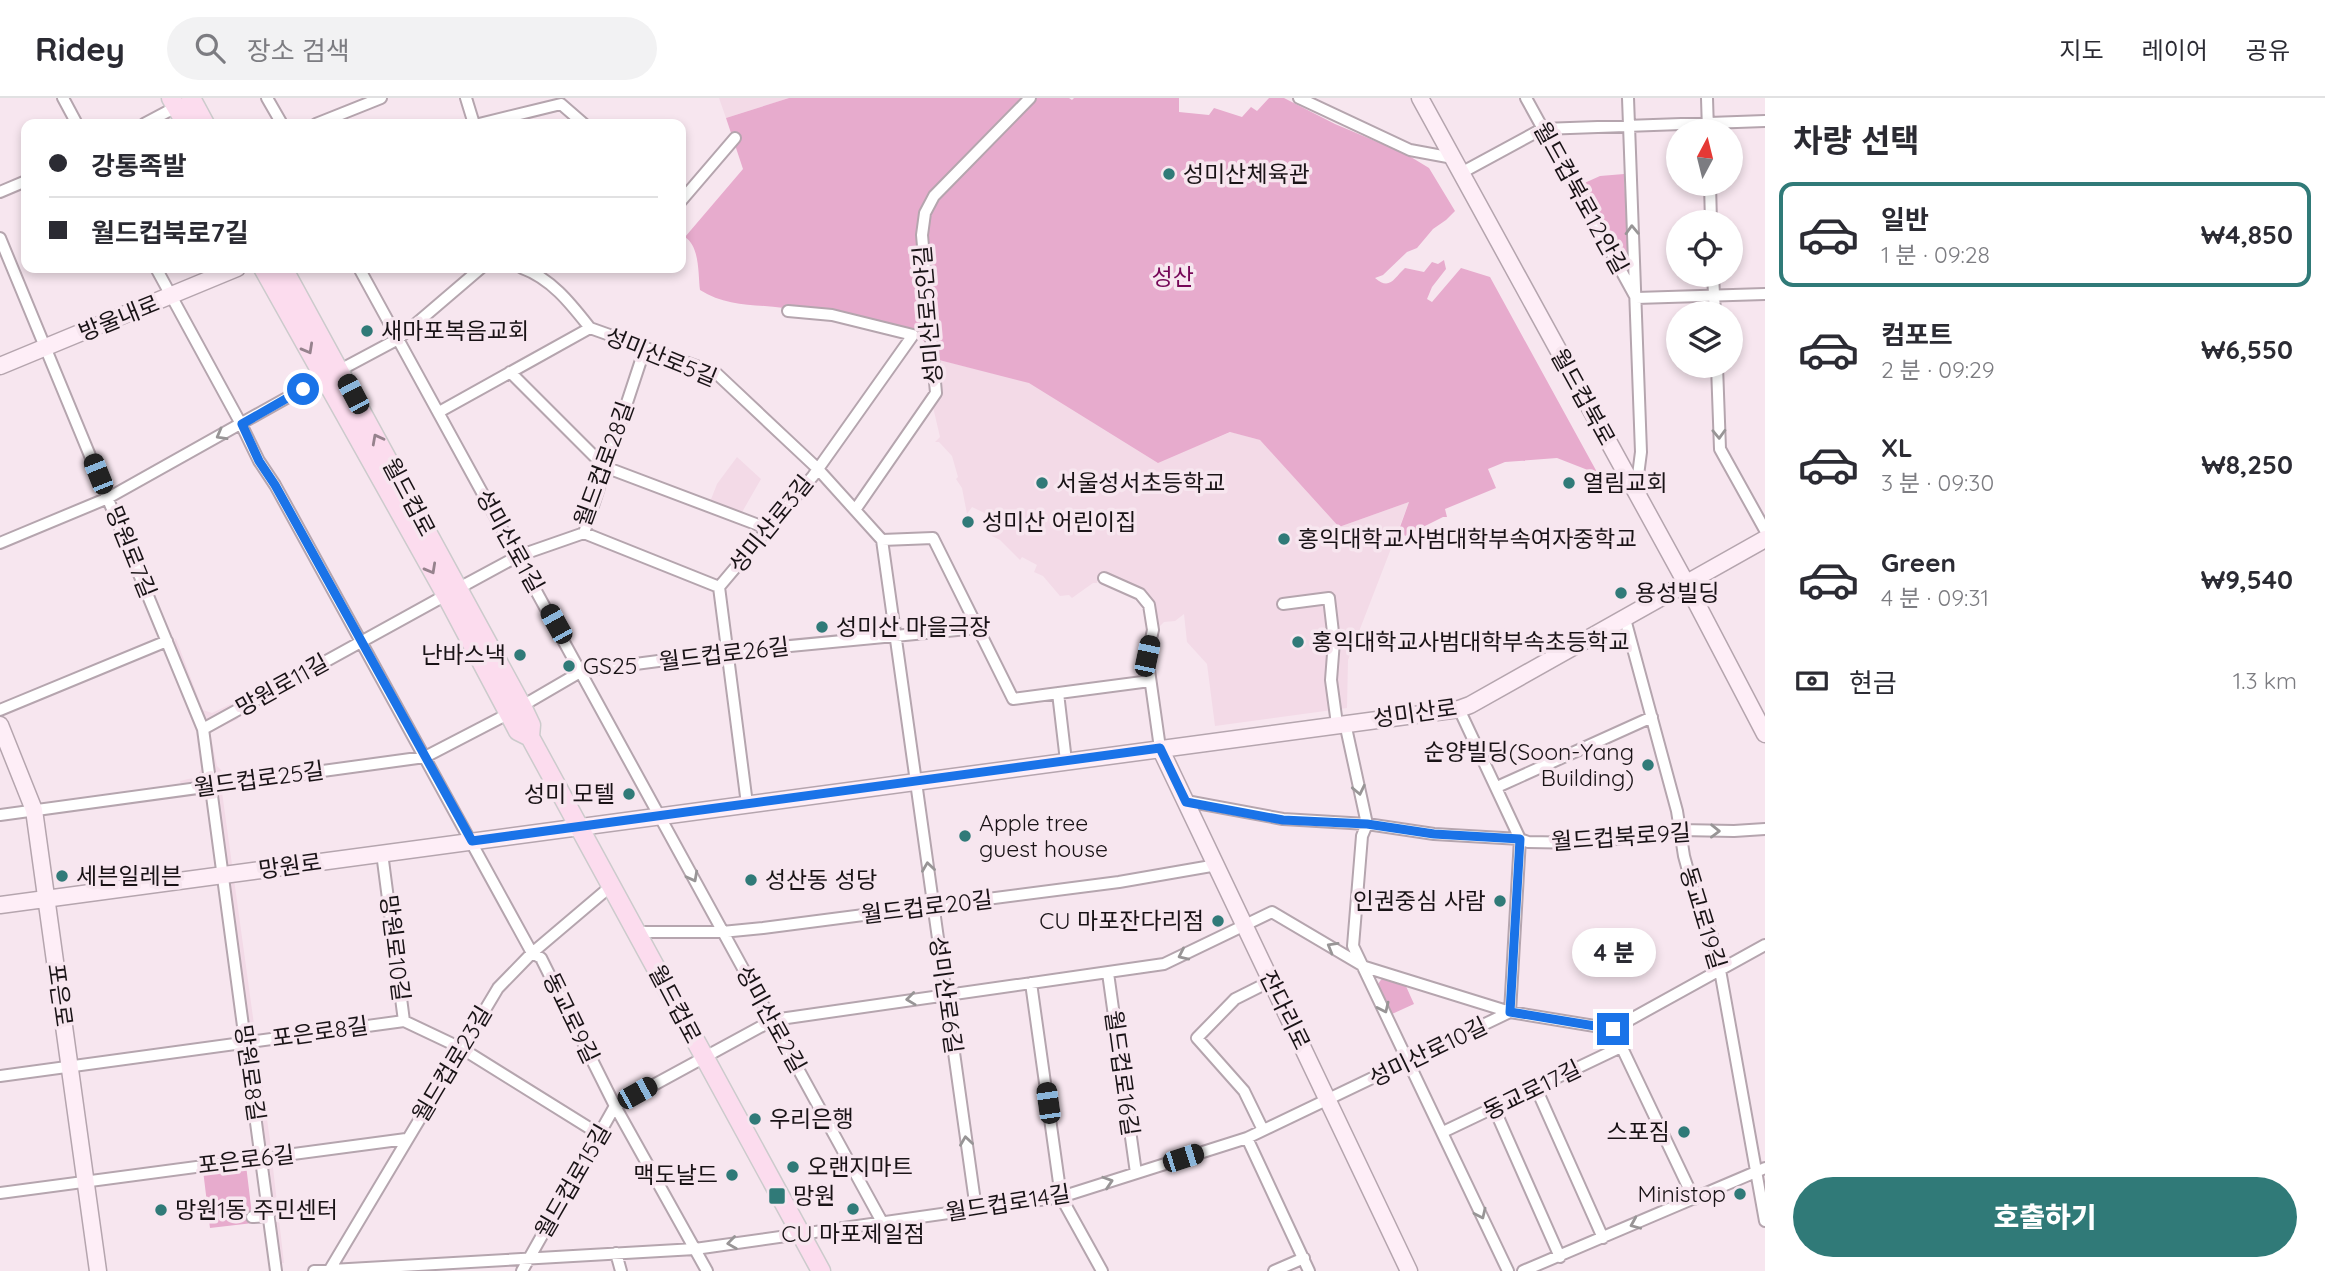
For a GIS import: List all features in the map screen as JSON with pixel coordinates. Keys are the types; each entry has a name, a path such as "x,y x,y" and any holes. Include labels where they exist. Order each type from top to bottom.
{"main road":[{"path":"184,100 186,119"},
{"path":"184,100 201,119"},
{"name":"월드컵로","path":"267,273 294,307 332,374 515,710 518,731 530,737 821,1271"},
{"name":"월드컵로","path":"284,273 294,307"}],"street":[{"path":"63,98 75,119"},
{"path":"267,98 279,119"},
{"path":"328,119 381,98"},
{"path":"466,98 475,119"},
{"name":"성미산로5안길","path":"855,510 936,393 922,223 930,203 944,185 1030,98"},
{"path":"1298,98 1410,150 1453,158"},
{"name":"월드컵북로","path":"1420,98 1686,583 1765,734"},
{"name":"월드컵북로12안길","path":"1525,98 1636,298"},
{"path":"1628,98 1641,452 1635,494"},
{"path":"1707,98 1708,119"},
{"path":"152,119 184,100"},
{"path":"498,119 561,104 578,119"},
{"path":"1743,123 1765,121"},
{"path":"1461,173 1542,129 1666,126"},
{"path":"686,195 735,138"},
{"path":"0,192 21,183"},
{"name":"망원로7길","path":"0,239 203,729 223,875"},
{"path":"159,273 242,424 259,461 275,485 472,841"},
{"name":"방울내로","path":"0,366 225,273"},
{"name":"성미산로1길","path":"362,273 661,817"},
{"path":"0,542 108,498 398,339 475,273"},
{"path":"533,273 544,278 571,304 590,328"},
{"path":"1714,287 1714,301"},
{"path":"1636,298 1765,294"},
{"name":"성미산로3길","path":"747,804 719,587 813,476 913,335 832,314 788,311"},
{"name":"성미산로5길","path":"439,412 590,328 716,373 817,468 882,540"},
{"name":"월드컵로28길","path":"452,591 518,556 584,533 645,348"},
{"path":"510,372 605,467 769,529"},
{"path":"1717,378 1720,449 1765,530"},
{"path":"584,533 719,587"},
{"path":"915,781 882,540 933,538 1013,699 1150,681"},
{"name":"성미산로","path":"579,827 1459,709 1765,539"},
{"path":"1104,578 1140,594 1149,605 1153,630 1147,656 1160,748"},
{"path":"361,642 452,591"},
{"path":"1283,604 1329,598 1334,641 1331,680 1367,824 1362,836 1353,946 1508,1271"},
{"name":"동교로19길","path":"1625,619 1677,811 1684,856 1699,911 1711,932 1720,970 1760,1170 1765,1221"},
{"name":"월드컵로26길","path":"515,710 582,671 727,652 978,628"},
{"path":"0,710 167,640"},
{"name":"망원로11길","path":"203,729 361,642"},
{"path":"1058,693 1066,761"},
{"name":"성미산로10길","path":"1328,1101 1510,1012 1520,839 1459,709"},
{"name":"월드컵로25길","path":"0,815 425,757 515,710"},
{"path":"1497,787 1652,717"},
{"name":"포은로","path":"0,725 34,810 98,1271"},
{"name":"잔다리로","path":"1160,748 1409,1271"},
{"name":"성미산로6길","path":"915,781 976,1209"},
{"name":"월드컵북로9길","path":"1186,802 1283,820 1367,824 1434,834 1520,839 1528,842 1585,843 1680,830 1765,830"},
{"name":"성미산로2길","path":"661,817 882,1222"},
{"name":"망원로","path":"0,905 579,827"},
{"name":"동교로9길","path":"472,841 532,953 541,958 615,1105 707,1271"},
{"name":"망원로10길","path":"382,853 404,1021 461,1048 599,1134"},
{"name":"월드컵로20길","path":"636,932 722,932 1119,882 1217,865"},
{"name":"망원로8길","path":"223,875 276,1271"},
{"name":"월드컵로23길","path":"329,1271 498,988 532,953 611,886"},
{"path":"704,1057 773,1020 1164,964 1272,912 1365,967 1510,1012 1613,1029 1765,945"},
{"name":"월드컵로16길","path":"1108,973 1136,1173"},
{"path":"1263,1130 1244,1091 1196,1038 1235,999 1271,981"},
{"path":"1031,983 1061,1197 1102,1271"},
{"name":"포은로8길","path":"0,1076 404,1021"},
{"path":"1613,1029 1694,1199"},
{"name":"동교로17길","path":"1443,1132 1621,1047"},
{"name":"월드컵로15길","path":"522,1271 615,1105 704,1057"},
{"path":"1536,1088 1603,1238"},
{"name":"월드컵로14길","path":"314,1271 695,1249 1061,1197 1247,1138 1328,1101"},
{"path":"1494,1108 1560,1256"},
{"path":"1247,1138 1310,1271"},
{"name":"포은로6길","path":"0,1193 406,1139"},
{"path":"1523,1271 1760,1170"},
{"path":"252,1217 269,1216"},
{"path":"616,1253 621,1271"},
{"path":"1274,1271 1304,1258"}],"shaded area":[{"path":"719,98 789,98 726,118"},
{"path":"939,360 1029,382 1158,462 1231,432 1260,440 1339,527 1409,502 1348,660 1347,708 1215,726 1207,664 1187,642 1184,614 1175,621 1164,622 1155,631 1153,604 1109,575 1072,598 1069,595 1060,596 1043,576 1034,572 1037,565 1022,557 1020,560 1000,540 992,536 990,530 997,519 972,507 967,514 952,456 939,442 935,442 940,437 933,407 940,396"},
{"path":"737,457 761,479 741,514 710,502 717,484"},
{"path":"176,639 203,710 212,713 231,704 238,719 210,732 217,766 224,773 241,772 242,785 227,787 222,792 271,1148 275,1153 273,1168 284,1263 274,1264 222,912 208,794 200,789 183,793 180,781 197,777 201,769 196,731 162,646"}],"green space":[{"name":"성산","path":"789,98 1179,98 1179,112 1209,115 1214,108 1242,117 1251,107 1257,111 1269,98 1284,98 1335,124 1406,154 1429,168 1455,211 1433,229 1417,248 1407,252 1383,275 1375,278 1388,283 1405,268 1424,272 1432,262 1438,264 1444,260 1446,269 1432,287 1427,299 1432,302 1461,268 1490,277 1598,474 1557,458 1505,462 1488,469 1496,488 1445,509 1447,517 1405,536 1400,527 1409,502 1339,527 1260,440 1230,432 1158,463 1029,383 939,360 917,335 784,308 730,302 710,295 700,290 696,254 686,236 743,169 726,118"},
{"path":"1624,174 1628,256 1620,258 1580,185 1600,176"},
{"path":"1383,977 1405,984 1414,1004 1392,1014 1378,984"},
{"path":"246,1165 253,1223 210,1228 203,1170"}],"place":[{"name":"성미산체육관","path":"1169,174"},
{"name":"새마포복음교회","path":"367,331"},
{"name":"서울성서초등학교","path":"1042,483"},
{"name":"열림교회","path":"1569,483"},
{"name":"성미산 어린이집","path":"968,522"},
{"name":"홍익대학교사범대학부속여자중학교","path":"1284,539"},
{"name":"용성빌딩","path":"1621,593"},
{"name":"성미산 마을극장","path":"822,627"},
{"name":"홍익대학교사범대학부속초등학교","path":"1298,642"},
{"name":"난바스낵","path":"520,655"},
{"name":"GS25","path":"569,666"},
{"name":"순양빌딩(Soon-Yang Building)","path":"1648,765"},
{"name":"성미 모텔","path":"629,794"},
{"name":"Apple tree guest house","path":"965,836"},
{"name":"세븐일레븐","path":"62,876"},
{"name":"성산동 성당","path":"751,880"},
{"name":"인권중심 사람","path":"1500,901"},
{"name":"CU 마포잔다리점","path":"1218,921"},
{"name":"우리은행","path":"755,1119"},
{"name":"스포짐","path":"1684,1132"},
{"name":"오랜지마트","path":"793,1167"},
{"name":"맥도날드","path":"732,1175"},
{"name":"Ministop","path":"1740,1194"},
{"name":"망원","path":"777,1196"},
{"name":"CU 마포제일점","path":"853,1209"},
{"name":"망원1동 주민센터","path":"161,1210"}],"route":[{"path":"303,389 242,424 259,461 275,485 472,841 1160,748 1186,802 1283,820 1367,824 1434,834 1520,839 1510,1012 1613,1029"}]}
